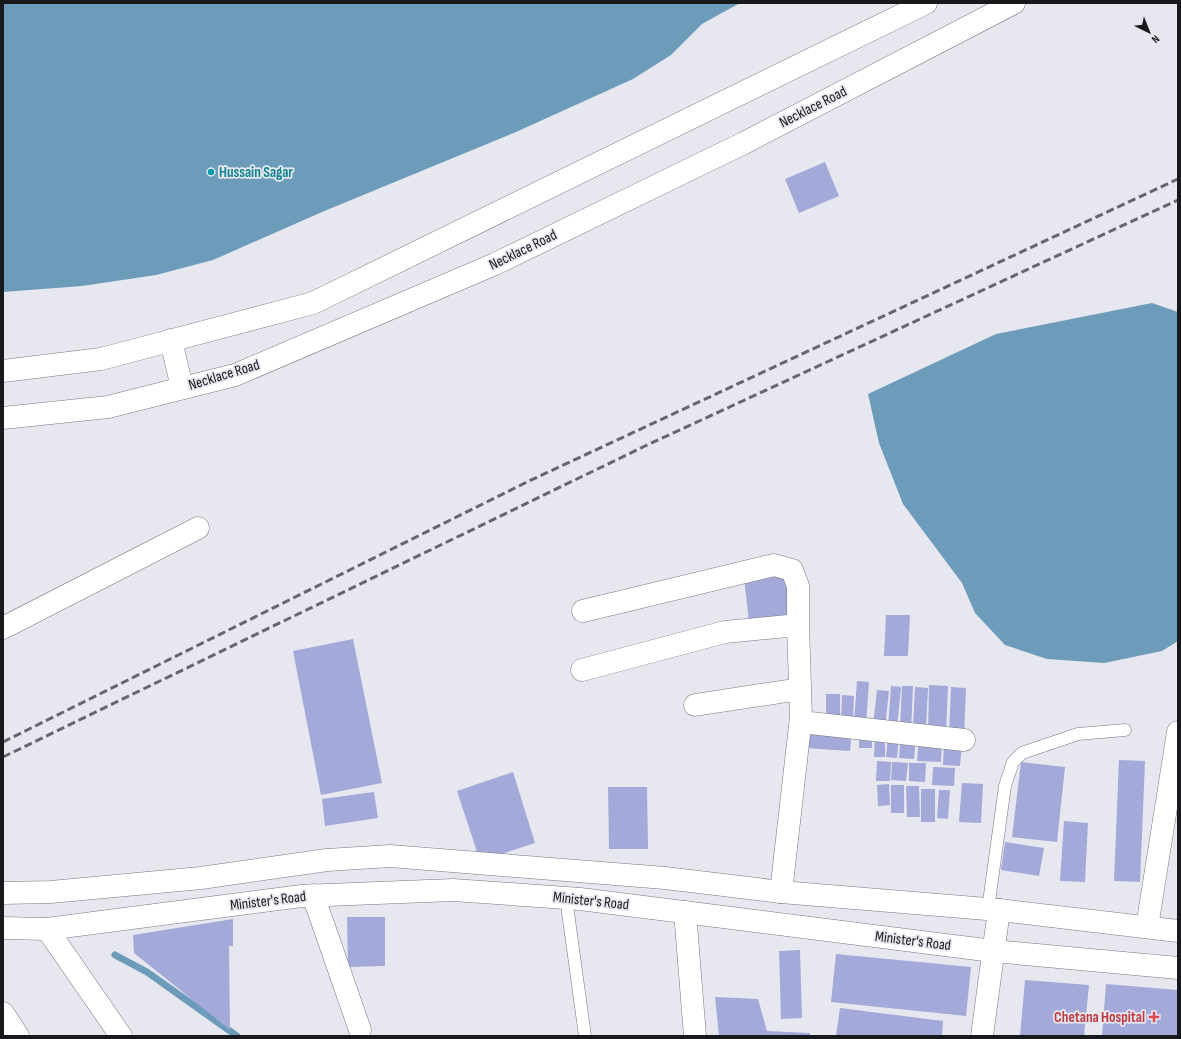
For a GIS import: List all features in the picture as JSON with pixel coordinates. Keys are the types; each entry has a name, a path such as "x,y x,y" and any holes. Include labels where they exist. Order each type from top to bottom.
{"main road":[{"path":"3,371 101,359 313,303 926,3"},
{"name":"Necklace Road","path":"3,418 108,407 235,375 495,264 744,143 1014,3"},
{"path":"171,340 182,388"},
{"path":"3,628 198,528"},
{"path":"583,611 774,565 792,570 798,586 801,722 781,892"},
{"path":"582,670 725,632 798,625"},
{"path":"695,705 800,689"},
{"path":"801,722 964,740"},
{"path":"1147,927 1178,732"},
{"name":"Minister's Road","path":"3,894 51,892 201,878 327,860 390,856 657,878 781,892 993,909 1178,931"},
{"name":"Minister's Road","path":"3,928 47,929 313,895 453,890 566,898 993,951 1178,968"},
{"path":"313,895 360,1030"},
{"path":"982,1036 993,951 993,909"},
{"path":"685,912 695,1036"},
{"path":"47,929 121,1036"},
{"path":"3,1013 18,1036"}],"lane":[{"path":"993,909 1005,786 1013,762 1022,753 1078,734 1125,730"},
{"path":"566,898 585,1036"}],"water":[{"name":"Hussain Sagar","path":"3,3 740,3 702,24 671,55 633,79 516,132 322,212 213,260 156,275 82,286 3,292"},
{"path":"1152,303 1178,312 1178,641 1162,651 1104,663 1047,659 1005,645 975,613 962,583 903,504 879,443 868,394 996,334"}],"building":[{"path":"825,162 839,196 799,213 785,179"},
{"path":"785,573 790,619 749,623 744,577"},
{"path":"886,615 910,615 908,656 884,656"},
{"path":"353,639 382,783 321,795 293,651"},
{"path":"857,681 869,682 866,723 854,723"},
{"path":"929,685 948,686 946,734 928,734"},
{"path":"891,686 901,687 897,728 888,727"},
{"path":"902,686 913,686 911,730 900,729"},
{"path":"915,687 928,688 926,729 913,729"},
{"path":"951,687 966,688 964,736 949,735"},
{"path":"877,690 889,691 885,727 873,726"},
{"path":"826,694 840,694 840,723 826,723"},
{"path":"842,695 854,696 853,722 841,721"},
{"path":"807,725 852,729 850,751 805,748"},
{"path":"859,732 872,732 872,748 859,748"},
{"path":"875,732 885,733 885,757 874,757"},
{"path":"888,735 899,736 897,758 886,757"},
{"path":"901,735 916,736 914,759 899,758"},
{"path":"919,737 942,739 941,762 917,761"},
{"path":"944,743 962,744 960,766 943,765"},
{"path":"1119,760 1145,761 1140,882 1114,881"},
{"path":"877,761 891,762 890,781 876,781"},
{"path":"892,762 908,763 906,781 891,780"},
{"path":"1021,762 1065,767 1057,842 1012,837"},
{"path":"909,763 926,763 925,782 909,781"},
{"path":"933,767 955,768 954,786 932,785"},
{"path":"513,772 535,843 480,861 457,791"},
{"path":"962,783 983,784 981,823 959,822"},
{"path":"889,784 890,805 878,806 877,785"},
{"path":"891,785 904,785 904,813 891,813"},
{"path":"906,786 919,786 920,817 907,817"},
{"path":"608,787 647,787 648,849 609,849"},
{"path":"921,789 935,789 935,822 921,822"},
{"path":"939,790 950,790 948,819 937,818"},
{"path":"374,792 378,818 325,826 322,799"},
{"path":"1064,821 1088,823 1085,882 1060,881"},
{"path":"1005,842 1044,848 1039,876 1001,870"},
{"path":"347,917 385,917 385,966 348,967"},
{"path":"233,919 233,946 229,946 230,1030 134,953 133,935"},
{"path":"800,950 802,1018 781,1019 779,951"},
{"path":"836,954 971,967 966,1016 831,1002"},
{"path":"1025,980 1089,985 1084,1036 1020,1036"},
{"path":"1106,984 1178,990 1178,1036 1102,1036"},
{"path":"715,997 758,999 767,1031 810,1033 810,1036 719,1036"},
{"path":"840,1008 943,1021 942,1036 836,1036"}],"waterway":[{"path":"115,955 147,972 237,1036"}],"railway":[{"path":"3,742 529,481 1178,179"},
{"path":"3,757 645,446 1178,200"}],"place":[{"name":"Hussain Sagar","path":"211,172"},
{"name":"Chetana Hospital","path":"1154,1017"}]}
